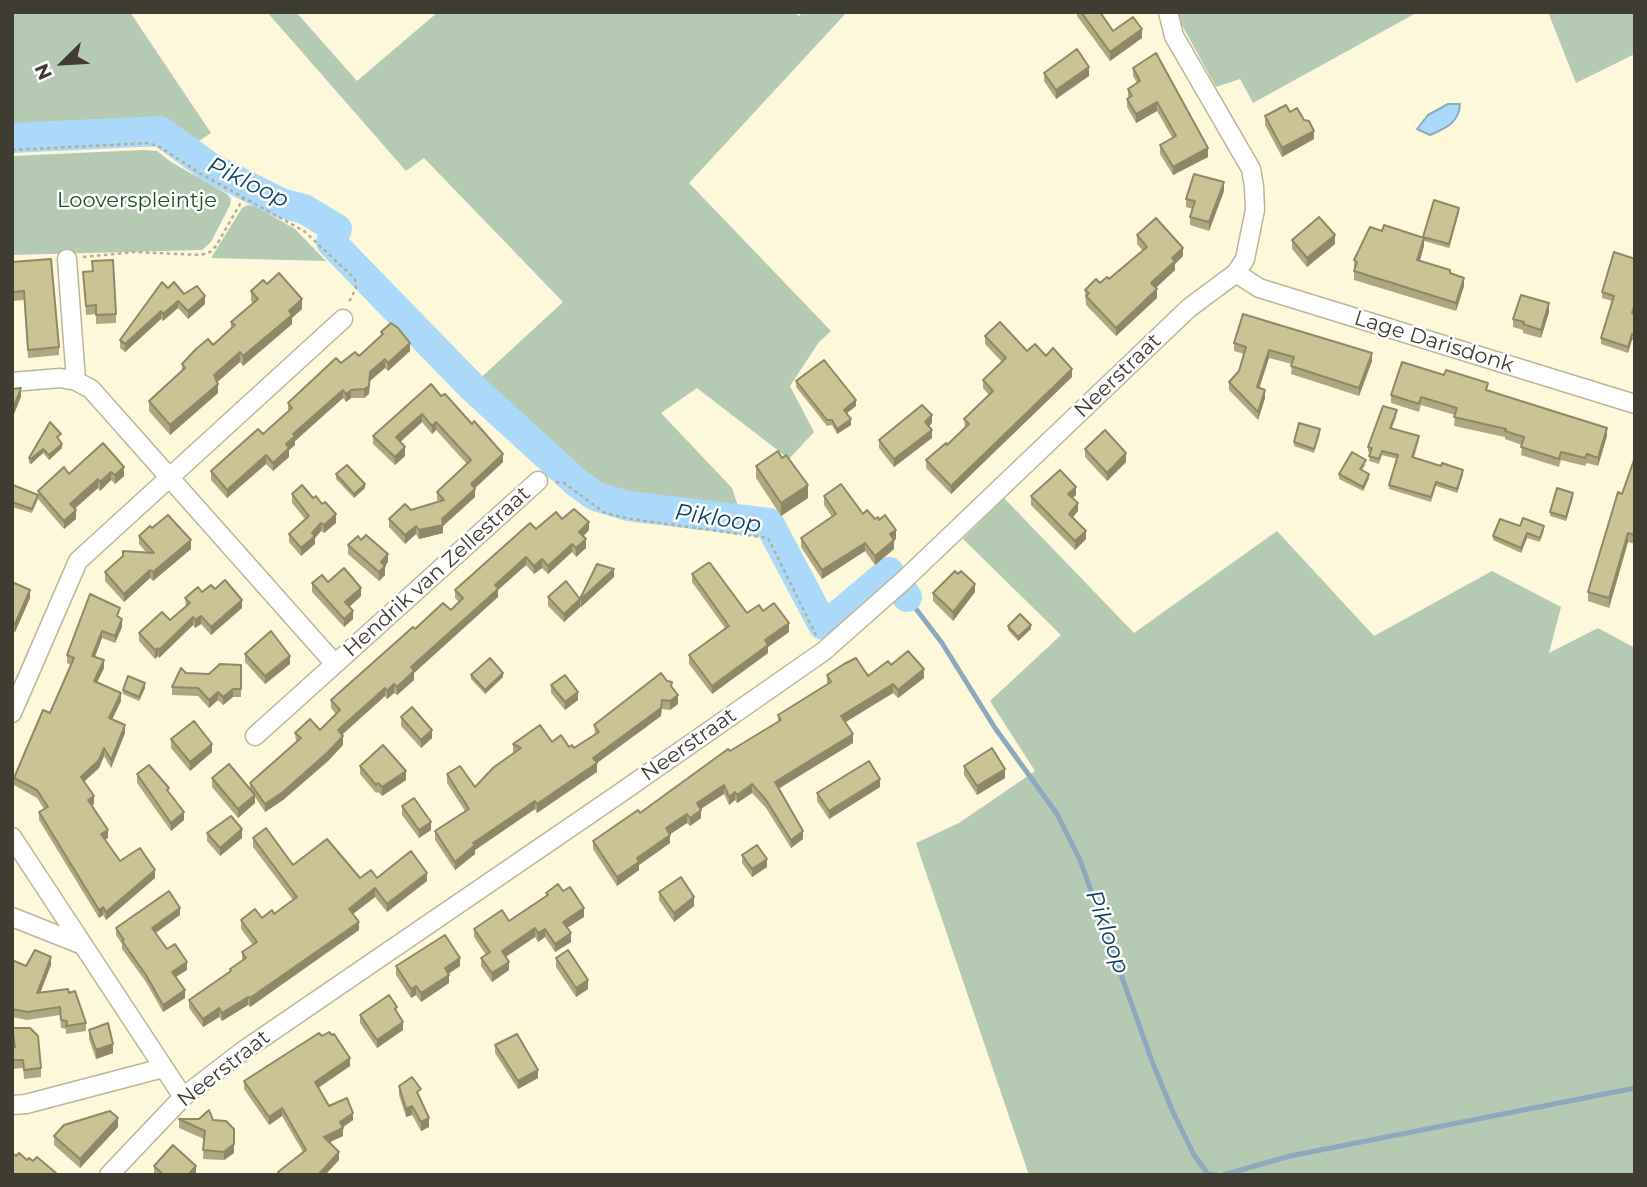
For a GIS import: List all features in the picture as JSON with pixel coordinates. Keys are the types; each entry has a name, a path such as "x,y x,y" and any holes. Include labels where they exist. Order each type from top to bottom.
{"street":[{"path":"1168,12 1174,36 1251,169 1255,210 1245,259 1236,274"},
{"path":"12,382 60,378 76,381 67,259"},
{"name":"Lage Darisdonk","path":"1236,274 1259,288 1635,404"},
{"name":"Neerstraat","path":"109,1175 183,1097 243,1051 824,651 898,585 1189,308 1236,274"},
{"path":"12,713 21,670 78,561 343,318"},
{"name":"Hendrik van Zellestraat","path":"76,381 90,390 169,476 335,664"},
{"name":"Hendrik van Zellestraat","path":"255,736 538,481"},
{"path":"12,837 183,1097"},
{"path":"12,917 81,944"},
{"path":"12,1105 26,1104 163,1068"}],"path":[{"path":"12,150 148,143 160,147 201,174 304,231 355,279 356,288 343,318"},
{"path":"67,259 135,252 201,255 210,252 244,197"},
{"path":"538,481 564,483 606,513 631,519 768,538 824,651"}],"green space":[{"path":"12,12 130,12 211,133 188,148 160,131 12,136"},
{"path":"267,12 296,12 357,81 438,12 793,12 799,16 803,12 847,12 689,183 831,331 819,342 790,386 814,432 789,459 697,388 661,413 732,488 746,530 613,503 595,496 576,482 473,385 563,302 424,158 406,171"},
{"path":"1177,12 1418,12 1253,103 1240,79 1216,87"},
{"path":"1548,12 1635,12 1635,54 1576,83"},
{"name":"Looverspleintje","path":"157,151 231,199 211,242 202,250 12,255 12,156"},
{"path":"255,206 295,229 326,261 211,258 242,208"},
{"path":"1004,498 1134,633 1277,531 1374,636 1492,571 1561,607 1549,653 1598,628 1635,648 1635,1175 1029,1175 916,843 959,823 1035,771 990,701 1061,635 963,539"}],"water":[{"path":"1448,104 1460,104 1457,116 1451,124 1430,135 1417,129 1428,115"}],"building":[{"path":"1081,12 1100,12 1113,31 1133,17 1142,29 1110,52"},
{"path":"1077,49 1089,67 1056,90 1044,73"},
{"path":"1156,53 1208,148 1173,167 1160,145 1176,136 1157,102 1136,114 1127,99 1132,96 1128,89 1140,81 1133,68"},
{"path":"1286,105 1290,112 1297,108 1314,131 1282,148 1265,116"},
{"path":"1194,174 1224,182 1209,222 1190,217 1195,201 1186,199"},
{"path":"1434,200 1459,208 1449,244 1423,237"},
{"path":"1319,217 1335,235 1307,258 1292,240"},
{"path":"1156,218 1183,248 1172,258 1175,261 1151,283 1157,289 1116,328 1086,296 1089,293 1085,290 1096,279 1100,283 1107,277 1109,279 1147,247 1137,235"},
{"path":"1384,225 1424,238 1417,260 1450,270 1450,273 1464,278 1456,303 1354,271 1357,262 1354,260 1370,227 1382,231"},
{"path":"1614,252 1635,259 1635,304 1632,313 1635,314 1635,335 1632,334 1628,347 1601,338 1614,296 1602,292"},
{"path":"51,259 59,347 28,350 24,291 12,292 12,262"},
{"path":"113,260 116,314 96,315 96,305 86,306 83,272 93,271 92,261"},
{"path":"279,273 302,299 289,311 292,315 243,356 240,352 214,375 218,384 170,425 149,401 185,368 182,364 196,349 208,339 213,345 235,325 231,322 258,299 251,291 263,280 267,284"},
{"path":"162,282 168,288 174,282 184,294 197,286 205,296 188,311 178,301 163,314 161,311 125,344 120,340"},
{"path":"1521,295 1549,303 1541,330 1513,319"},
{"path":"1243,314 1372,353 1359,388 1291,366 1294,357 1269,350 1257,387 1265,390 1258,412 1229,382 1239,371 1246,347 1234,343"},
{"path":"1000,322 1027,351 1035,344 1046,356 1053,348 1072,369 951,486 926,460 969,424 964,419 993,391 983,380 1006,358 985,336"},
{"path":"391,323 410,343 388,363 385,359 370,372 369,386 351,390 346,394 343,390 293,434 295,436 286,444 289,448 273,463 266,455 227,490 211,471 258,429 263,434 292,408 288,403 336,358 341,363 355,352 359,356"},
{"path":"824,360 856,400 844,410 851,419 837,429 796,381"},
{"path":"1402,362 1444,375 1446,370 1488,383 1486,390 1607,428 1598,458 1587,454 1585,458 1561,452 1559,459 1521,447 1524,437 1505,431 1506,429 1454,417 1457,408 1421,397 1419,404 1391,395"},
{"path":"431,384 441,396 445,394 472,424 474,421 503,454 471,484 475,489 442,519 443,525 419,530 416,526 405,535 389,519 405,504 411,510 444,500 437,492 471,460 436,422 432,426 422,414 396,437 405,447 395,457 373,436"},
{"path":"21,388 12,411 12,389"},
{"path":"922,405 932,415 925,422 932,430 894,459 879,440"},
{"path":"1383,406 1397,410 1390,428 1419,436 1412,457 1463,470 1457,489 1436,482 1431,497 1389,485 1398,455 1382,451 1379,459 1369,456 1372,448 1368,447"},
{"path":"50,422 61,434 57,437 62,444 49,455 43,449 29,458"},
{"path":"1299,423 1320,429 1314,449 1294,442"},
{"path":"1105,430 1126,453 1107,473 1085,449"},
{"path":"103,443 124,467 115,475 111,472 100,482 98,479 70,504 76,510 64,521 38,491 64,467 69,474"},
{"path":"778,451 782,458 786,455 808,485 781,503 756,466"},
{"path":"1352,452 1366,460 1360,469 1369,474 1363,487 1339,474"},
{"path":"1635,457 1635,535 1628,533 1609,598 1588,592 1618,492 1622,494"},
{"path":"347,465 365,484 354,494 336,474"},
{"path":"1060,470 1076,487 1068,494 1078,503 1069,514 1086,531 1075,541 1031,496"},
{"path":"841,484 863,514 867,510 879,520 885,515 896,530 890,534 894,540 875,556 865,543 822,570 801,538 836,514 824,496"},
{"path":"13,485 38,495 32,509 12,502"},
{"path":"302,485 313,498 316,496 322,504 325,502 336,514 324,525 321,523 312,533 315,536 301,548 289,534 309,516 292,494"},
{"path":"1557,488 1573,493 1566,517 1550,512"},
{"path":"574,509 589,522 579,532 586,539 576,548 572,544 548,566 542,559 534,566 526,557 495,585 498,589 411,667 414,671 397,687 394,684 387,691 385,688 338,730 343,736 328,752 283,792 265,804 250,783 301,738 295,733 310,719 320,730 340,710 331,700 443,603 451,610 463,598 455,590 530,523 536,529 556,512 562,519"},
{"path":"168,515 191,540 153,572 150,570 124,594 105,572 123,556 123,551 154,553 139,536"},
{"path":"1523,518 1544,526 1540,538 1527,533 1521,548 1493,536 1500,519 1520,526"},
{"path":"366,535 388,554 381,562 385,566 379,572 348,545 358,536 361,540"},
{"path":"708,563 747,613 759,605 763,611 774,603 789,623 765,640 768,645 712,686 689,655 729,626 692,574"},
{"path":"597,564 614,569 580,599"},
{"path":"344,568 361,588 345,602 353,611 344,619 312,583 322,575 328,582"},
{"path":"955,571 958,574 961,571 975,584 953,612 933,593"},
{"path":"225,580 242,600 211,627 201,616 195,620 193,617 159,650 155,650 139,633 162,612 170,620 190,603 185,598 198,587 202,592 211,585 215,589"},
{"path":"566,581 580,599 564,614 548,597"},
{"path":"12,582 30,590 15,624 12,623"},
{"path":"90,594 120,608 117,616 122,619 115,636 102,631 92,656 104,660 94,681 121,693 109,718 125,725 111,760 104,748 99,760 81,777 94,796 88,800 108,830 101,834 120,861 140,848 155,870 106,912 103,907 99,910 39,812 48,807 37,790 14,778 43,710 50,713 74,658 67,655"},
{"path":"1020,614 1031,625 1018,637 1008,626"},
{"path":"271,631 290,656 265,676 245,654"},
{"path":"908,651 924,669 898,690 893,684 841,716 853,734 775,782 803,831 791,840 766,800 752,784 737,795 735,792 729,797 724,785 697,803 701,810 690,818 687,814 666,828 670,835 637,858 639,862 617,877 593,841 638,810 640,813 728,749 730,751 781,720 778,715 831,682 827,675 844,664 856,658 868,676 888,661 891,665"},
{"path":"490,658 503,673 485,690 471,675"},
{"path":"220,664 241,665 241,689 233,689 223,697 218,692 209,700 198,688 172,687 181,668 186,673 209,674"},
{"path":"661,673 667,681 672,682 671,686 678,695 670,701 662,700 661,708 593,758 597,763 473,843 475,845 455,862 435,831 469,809 447,774 460,766 475,787 494,767 521,748 513,744 540,725 552,742 561,735 569,747 572,745 574,748 599,732 594,725"},
{"path":"565,675 578,692 565,702 551,685"},
{"path":"128,676 145,683 139,697 123,690"},
{"path":"412,707 432,730 421,740 401,717"},
{"path":"194,721 212,744 190,762 171,739"},
{"path":"383,745 406,771 382,787 378,783 376,785 360,766"},
{"path":"992,748 1005,769 977,786 964,766"},
{"path":"869,761 880,779 829,811 817,793"},
{"path":"229,764 255,795 238,809 212,778"},
{"path":"149,765 169,788 167,790 184,812 171,823 137,774"},
{"path":"414,798 431,822 419,830 402,806"},
{"path":"231,816 242,829 220,848 207,833"},
{"path":"266,828 293,865 327,839 360,878 371,870 377,878 411,851 427,873 387,904 375,888 349,909 359,922 250,998 222,1013 219,1008 203,1019 189,1000 231,971 230,969 246,958 242,952 257,942 241,920 255,909 262,918 272,910 274,914 297,897 253,838"},
{"path":"757,845 767,859 752,869 742,855"},
{"path":"681,877 694,897 674,913 659,892"},
{"path":"558,884 563,891 570,887 584,908 563,922 571,933 555,944 545,929 538,933 535,928 502,951 509,962 492,973 481,958 490,952 474,929 502,910 509,921 548,895 546,893"},
{"path":"169,891 180,908 152,928 167,949 175,944 187,962 172,972 185,990 163,1005 116,928"},
{"path":"445,935 460,958 445,968 449,975 421,993 416,986 411,989 396,966"},
{"path":"35,950 51,957 37,993 68,989 69,993 75,991 86,1023 66,1026 67,1021 61,1020 60,1007 27,1012 12,1009 12,960 26,966"},
{"path":"568,950 588,980 576,988 556,958"},
{"path":"389,995 403,1022 377,1040 360,1015"},
{"path":"108,1023 113,1044 96,1050 89,1030"},
{"path":"12,1028 30,1028 38,1036 41,1068 24,1070 23,1060 12,1060 12,1047 15,1047"},
{"path":"329,1032 334,1034 350,1058 315,1082 329,1106 347,1098 353,1113 340,1122 343,1128 324,1137 339,1152 318,1175 280,1175 278,1172 306,1150 282,1108 269,1117 244,1081 319,1033 322,1036"},
{"path":"517,1034 538,1070 518,1081 495,1045"},
{"path":"412,1077 421,1089 417,1092 429,1118 421,1122 412,1106 406,1109 399,1086"},
{"path":"209,1110 213,1120 226,1121 234,1129 234,1144 224,1152 203,1150 205,1131 179,1119 199,1119"},
{"path":"110,1111 118,1118 80,1159 54,1136 64,1125"},
{"path":"173,1145 196,1166 188,1175 164,1175 154,1166"},
{"path":"12,1153 16,1156 19,1153 27,1160 29,1158 33,1161 37,1157 56,1173 12,1175"}],"waterway":[{"name":"Pikloop","path":"12,138 160,131 211,168 281,203 304,209 337,229 331,242 473,388 576,482 595,496 628,506 769,523 823,625 889,572 907,597"},
{"name":"Pikloop","path":"907,597 942,643 995,728 1057,814 1080,860 1153,1064 1173,1112 1194,1155 1208,1174 1216,1175"},
{"name":"Pikloop","path":"1223,1175 1290,1156 1635,1088"}]}
